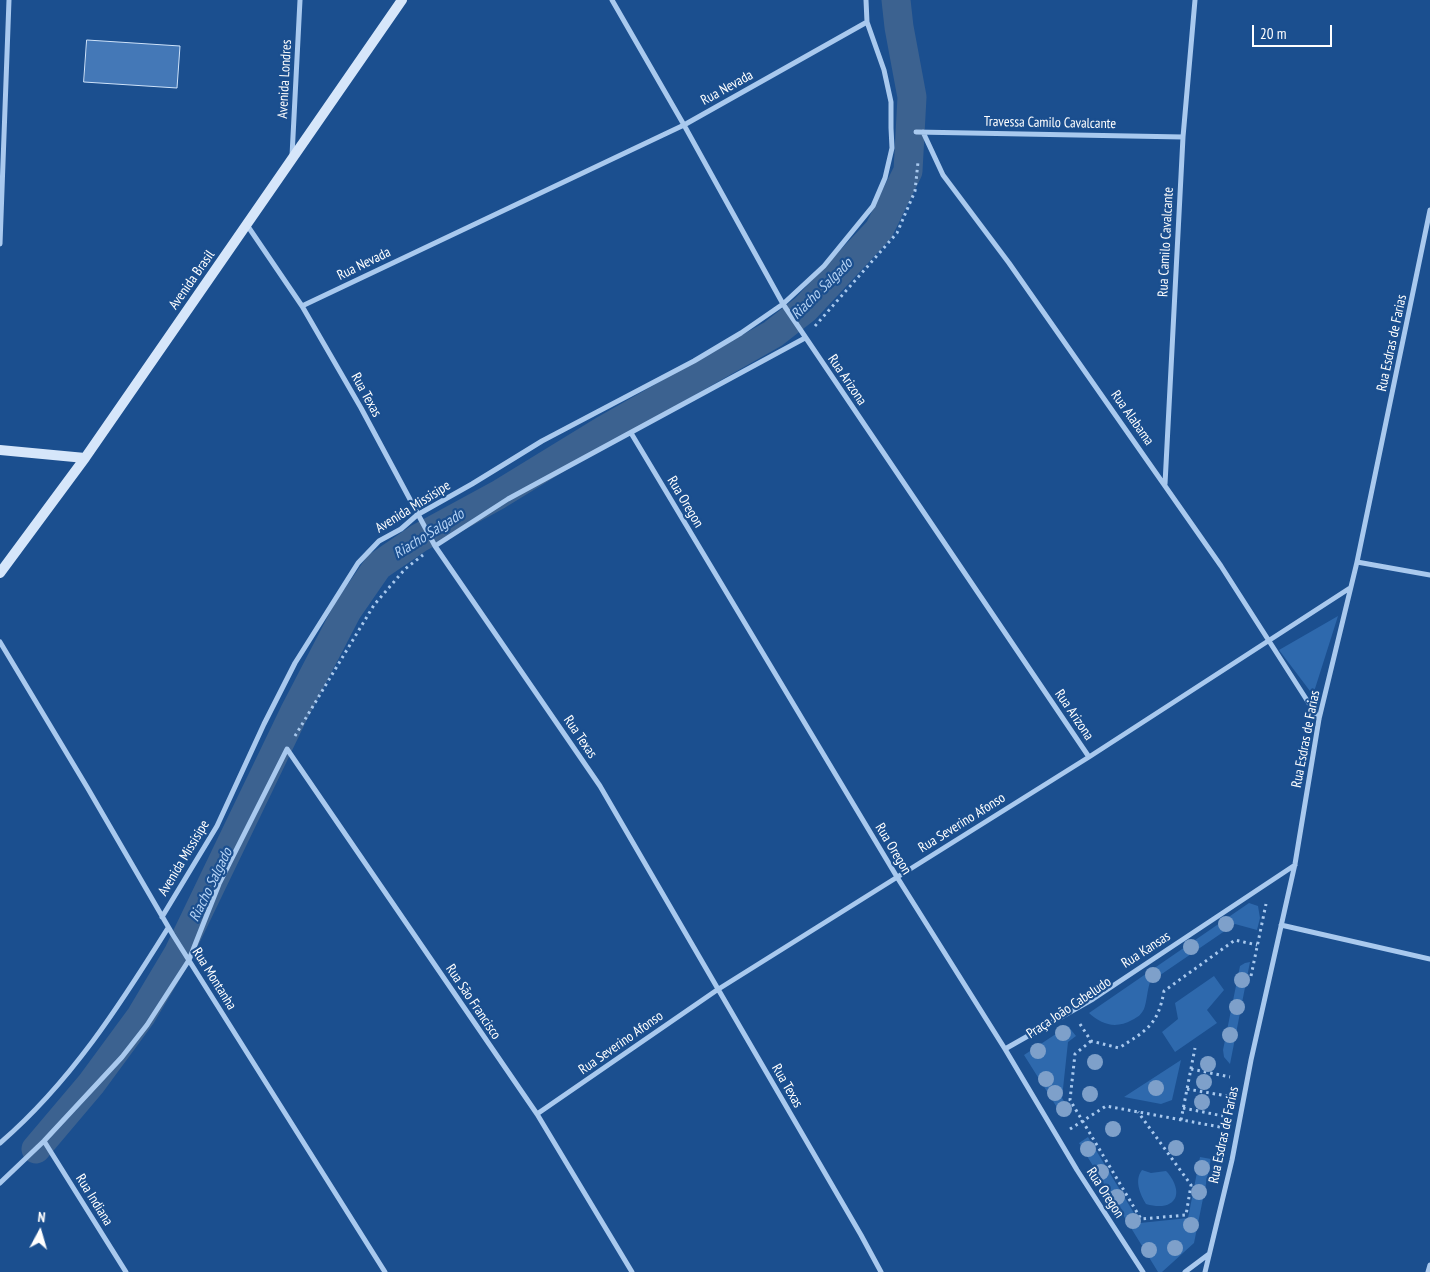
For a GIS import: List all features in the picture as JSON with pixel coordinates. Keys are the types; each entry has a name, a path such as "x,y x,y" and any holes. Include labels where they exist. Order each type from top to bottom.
{"street":[{"path":"0,244 9,0"},
{"name":"Avenida Londres","path":"292,159 300,0"},
{"name":"Avenida Brasil","path":"0,573 85,458 402,0"},
{"name":"Rua Arizona","path":"612,0 801,333 1089,757"},
{"path":"785,307 824,266 873,206 885,178 892,148 890,102 884,70 867,22 866,0"},
{"name":"Rua Camilo Cavalcante","path":"1165,485 1183,137 1195,0"},
{"name":"Rua Nevada","path":"302,306 684,125 867,22"},
{"name":"Travessa Camilo Cavalcante","path":"916,132 1183,137"},
{"name":"Rua Alabama","path":"923,132 944,175 1009,263 1221,566 1319,719"},
{"name":"Rua Esdras de Farias","path":"1205,1272 1232,1160 1251,1060 1296,864 1319,719 1357,562 1430,210"},
{"name":"Rua Texas","path":"246,225 302,306 361,408 434,544 600,786 881,1272"},
{"name":"Avenida Missisipe","path":"162,917 217,826 264,724 295,663 358,563 379,541 401,529 417,515 472,484 542,440 694,361 785,307"},
{"path":"434,544 508,499 805,338"},
{"name":"Rua Oregon","path":"631,433 896,876 1077,1170 1143,1272"},
{"path":"0,450 85,458"},
{"path":"1357,562 1430,575"},
{"name":"Rua Severino Afonso","path":"537,1114 717,990 896,876 1089,757 1351,587"},
{"name":"Rua Montanha","path":"0,642 88,787 168,928 385,1272"},
{"path":"0,1183 44,1141 122,1057 147,1025 189,960 220,884 287,749"},
{"name":"Rua São Francisco","path":"287,749 537,1114 632,1272"},
{"name":"Rua Kansas","path":"1004,1050 1093,999 1296,864"},
{"path":"1281,925 1430,959"},
{"path":"0,1143 51,1093 86,1051 112,1015 168,928"},
{"name":"Rua Indiana","path":"44,1141 126,1272"},
{"path":"1185,1272 1209,1254"},
{"path":"1428,1272 1430,1265"}],"path":[{"path":"805,338 897,233 915,191 920,153 916,132"},
{"path":"287,749 374,604 404,569 434,544"},
{"path":"1075,1018 1092,1041 1119,1048 1146,1031 1156,1018 1162,1004 1164,992 1235,940 1257,945"},
{"path":"1092,1041 1074,1054 1070,1100 1141,1219 1186,1215 1191,1185 1138,1112"},
{"path":"1181,1120 1194,1048"},
{"path":"1191,1069 1230,1077"},
{"path":"1187,1089 1226,1096"},
{"path":"1067,1130 1106,1106 1220,1127"},
{"path":"1183,1108 1223,1116"}],"shaded area":[{"path":"1338,616 1313,695 1279,650"},
{"path":"1249,903 1258,906 1260,918 1257,930 1235,924 1150,982 1144,1009 1138,1017 1126,1023 1115,1025 1104,1023 1089,1013"},
{"path":"1250,962 1230,1064 1224,1057 1223,1050 1240,966"},
{"path":"1214,976 1224,990 1207,1010 1217,1023 1175,1052 1162,1032 1178,1019 1175,1003"},
{"path":"1068,1026 1076,1036 1068,1042 1062,1098 1071,1112 1063,1117 1024,1055"},
{"path":"1181,1060 1172,1100 1161,1104 1124,1097"},
{"path":"1088,1137 1140,1223 1188,1218 1200,1157 1211,1159 1194,1243 1162,1272 1158,1272 1079,1143"},
{"path":"1142,1170 1151,1173 1166,1171 1168,1173 1176,1189 1174,1200 1170,1204 1155,1206 1146,1204 1138,1183"}],"building":[{"path":"87,40 180,46 177,88 84,82"}],"waterway":[{"name":"Riacho Salgado","path":"36,1149 91,1084 141,1016 178,954 294,713 347,611 378,566 419,538 498,495 604,430 773,334 805,309 879,230 908,171 912,97 896,0"}]}
